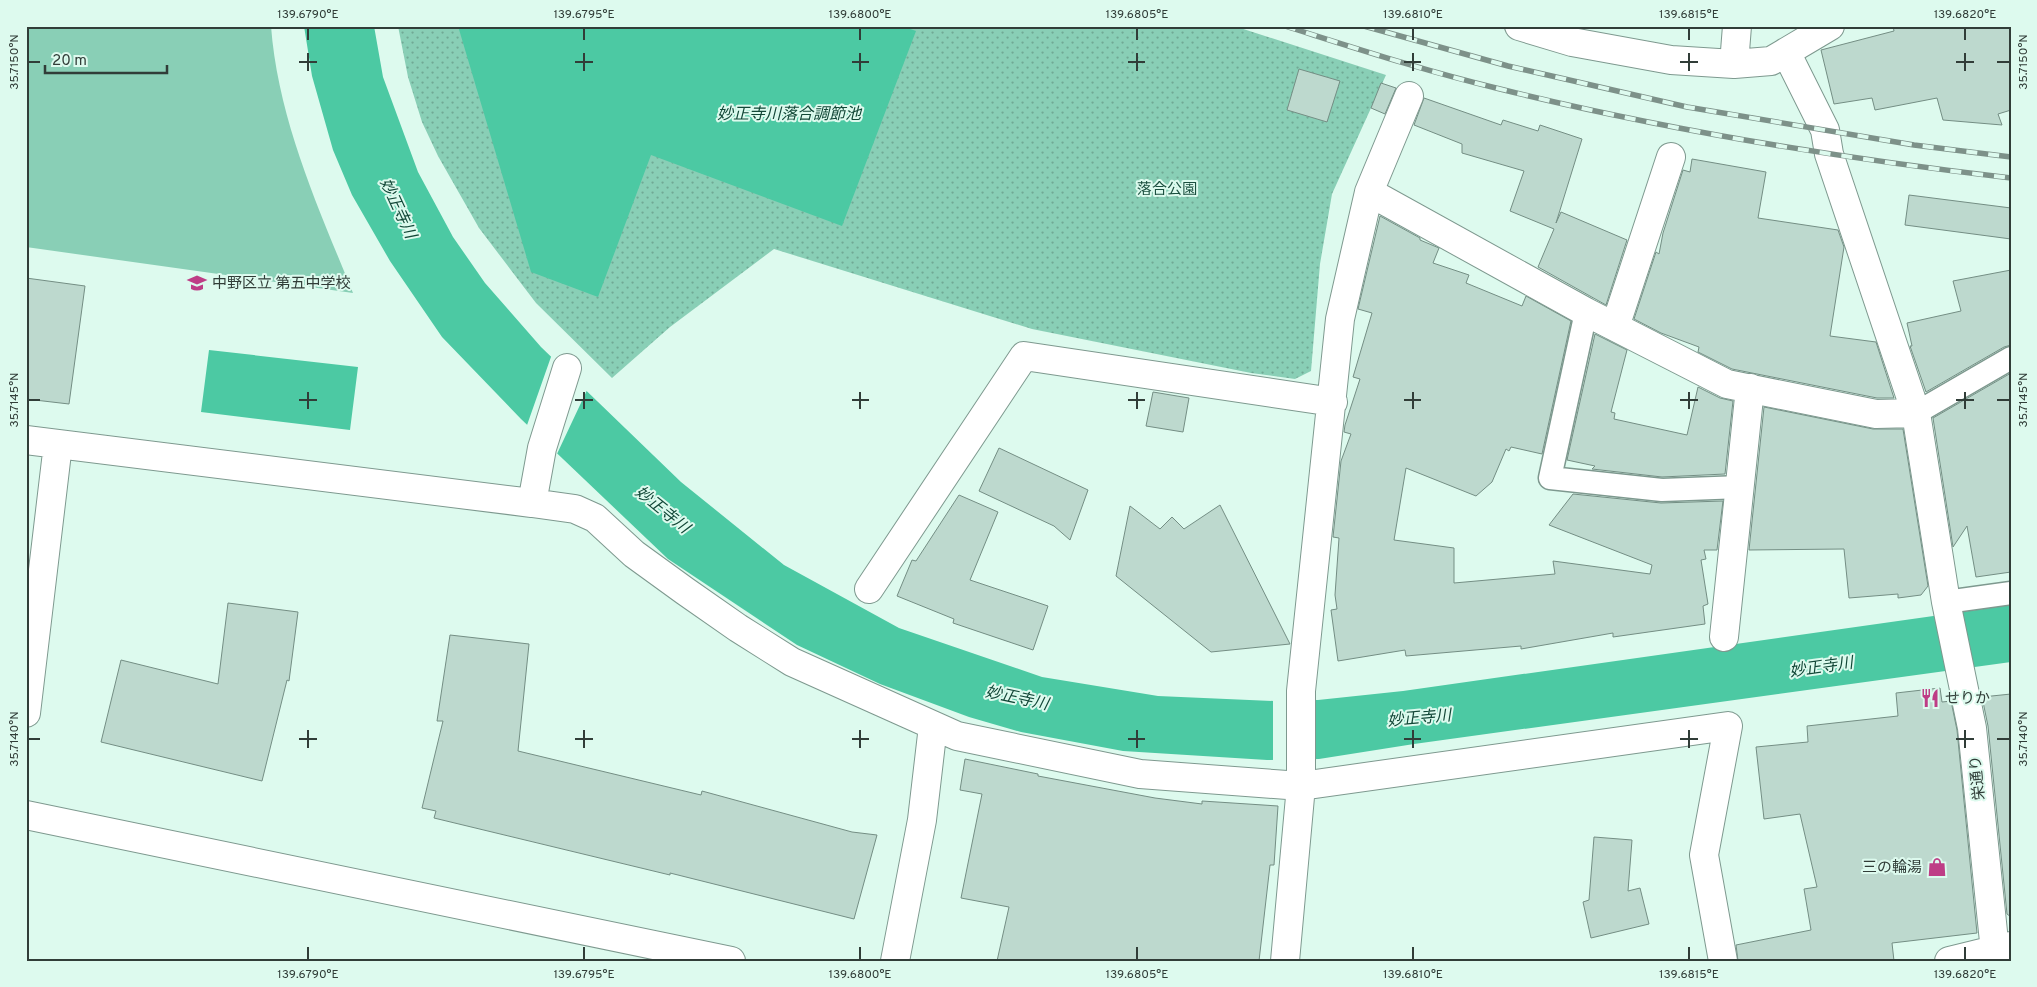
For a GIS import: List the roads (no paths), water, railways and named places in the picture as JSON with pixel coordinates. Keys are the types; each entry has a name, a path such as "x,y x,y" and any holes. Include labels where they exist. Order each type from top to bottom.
{"street":[{"path":"1519,26 1572,42 1671,60 1734,64 1771,61 1830,26"},
{"path":"1734,64 1737,26"},
{"name":"栄通り","path":"1786,52 1825,130 1829,154 1916,413 1947,608 1972,728 2000,952"},
{"path":"1285,961 1301,777 1301,700 1340,319 1369,192 1409,96"},
{"path":"1616,327 1671,157"},
{"path":"1369,192 1586,312 1727,384 1876,414 1916,413"},
{"path":"869,589 1024,356 1333,402"},
{"path":"532,503 542,448 567,368"},
{"path":"1724,637 1750,388"},
{"path":"26,440 532,503 575,510 595,518 634,554 738,628 792,662 957,736 1140,774 1301,777 1728,726 1704,855 1723,961"},
{"path":"26,713 58,444"},
{"path":"895,961 922,820 933,726"},
{"path":"26,815 731,961"},
{"path":"1949,961 2000,952"}],"lane":[{"path":"1586,312 1550,478 1662,490 1741,487"},
{"path":"1916,413 2011,358"},
{"path":"1947,608 2011,593"}],"water":[{"name":"妙正寺川","path":"304,26 374,26 383,77 418,172 453,237 485,283 541,347 681,482 784,565 899,628 1042,677 1158,696 1274,701 1318,700 1403,691 2011,605 2011,662 1414,744 1319,759 1267,760 1123,751 1021,732 969,717 880,684 797,645 668,559 521,419 442,337 390,261 352,195 333,150 312,76"},
{"name":"妙正寺川落合調節池","path":"458,26 902,26 916,31 842,226 651,155 598,297 531,272"},
{"path":"209,350 358,367 350,430 201,412"}],"railway":[{"path":"1285,26 1443,74 1623,117 1817,152 2011,178"},
{"path":"1364,26 1508,66 1687,107 1914,145 2011,157"}],"place":[{"name":"中野区立 第五中学校","path":"197,283"},
{"name":"せりか","path":"1930,698"},
{"name":"三の輪湯","path":"1937,867"}],"park label":[{"name":"落合公園","path":"1167,189"}]}
